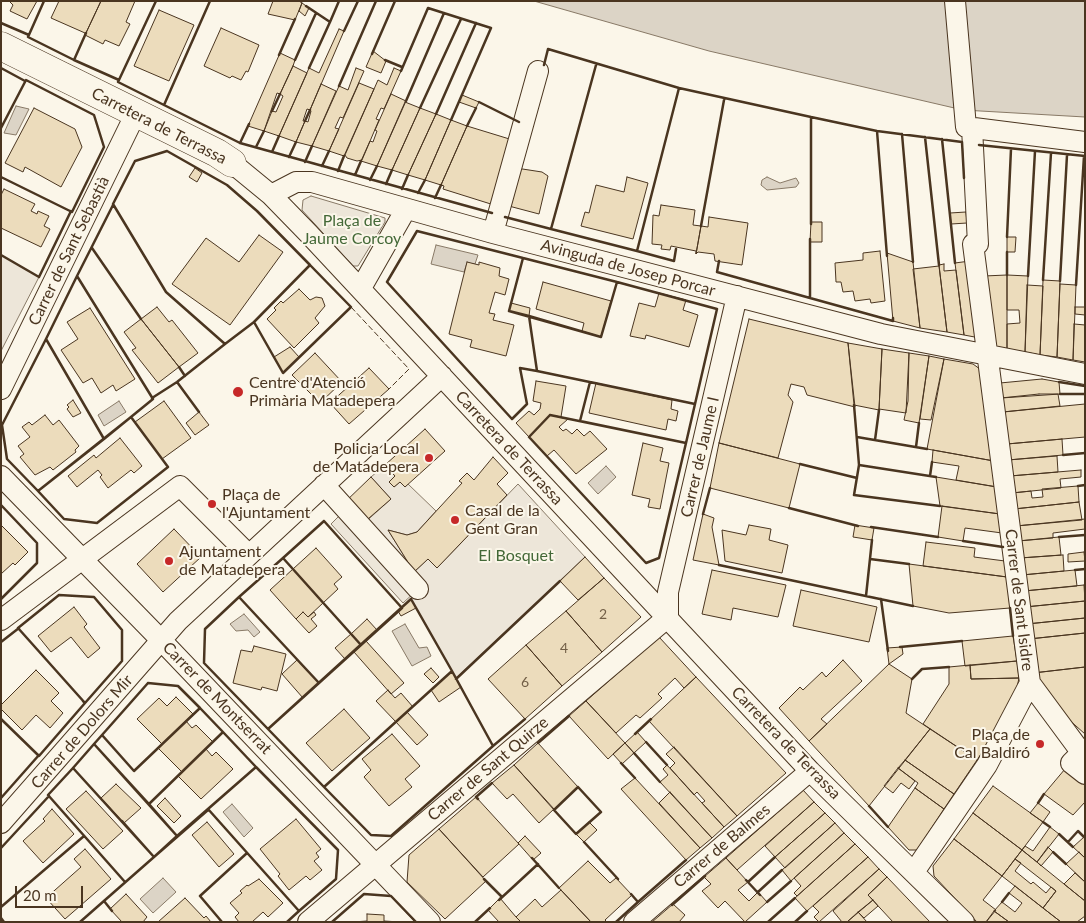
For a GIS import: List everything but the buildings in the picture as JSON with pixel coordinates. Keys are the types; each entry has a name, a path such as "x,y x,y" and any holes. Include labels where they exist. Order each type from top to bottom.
{"street":[{"path":"955,1 969,127 1085,142"},
{"name":"Carretera de Terrassa","path":"1,46 217,153 271,195 361,288 810,771 964,922"},
{"path":"493,233 538,71"},
{"name":"Carrer de Sant Sebastià","path":"1,389 136,113"},
{"name":"Carrer de Sant Isidre","path":"914,872 987,765 1030,683 973,244 978,244 969,127"},
{"name":"Avinguda de Josep Porcar","path":"271,195 284,186 304,181 493,233 881,334 1085,374"},
{"path":"361,288 406,209"},
{"name":"Carrer de Jaume I","path":"668,617 668,592 737,296"},
{"name":"Carrer de Dolors Mir","path":"1,823 161,640 248,554 442,376"},
{"name":"Carrer de Montserrat","path":"1,476 161,640 430,922"},
{"path":"324,485 418,589"},
{"path":"1,620 180,486 248,554"},
{"name":"Carrer de Sant Quirze","path":"308,922 374,864 668,617"},
{"path":"1030,683 1080,759"},
{"name":"Carrer de Balmes","path":"634,922 810,771"}],"green space":[{"name":"Plaça de Jaume Corcoy","path":"311,196 385,218 385,222 358,266 353,266 302,210 303,200"},
{"path":"1,255 39,277 1,351"},
{"name":"El Bosquet","path":"385,465 395,476 389,482 394,487 400,482 405,487 408,484 436,511 417,532 407,535 388,530 414,572 428,559 437,568 518,484 585,557 456,678 411,599 418,594 362,525 391,499 371,477"},
{"path":"343,512 415,592 403,603 331,524"}],"shaded area":[{"path":"534,1 1085,1 1085,117 963,110 709,51"},
{"path":"16,106 29,109 16,135 4,133"},
{"path":"767,177 780,183 796,178 799,183 796,187 767,190 761,185 762,180"},
{"path":"436,245 478,255 475,264 467,263 464,272 431,264"},
{"path":"119,401 126,412 104,426 98,415"},
{"path":"606,466 616,477 598,494 588,483"},
{"path":"244,614 260,632 254,637 248,630 236,631 230,624"},
{"path":"405,624 419,648 427,647 431,656 412,666 392,631"},
{"path":"232,804 253,828 244,837 223,812"},
{"path":"163,878 176,892 153,913 140,899"}],"fence":[{"path":"351,307 409,369 389,389"}],"wall":[{"path":"44,1 28,37 74,60 75,58"},
{"path":"156,1 118,82 164,105 165,103"},
{"path":"210,1 164,105 240,143 249,124"},
{"path":"306,6 330,22 339,1"},
{"path":"344,31 358,1"},
{"path":"339,86 376,1"},
{"path":"372,54 395,1"},
{"path":"401,71 428,8 491,28 451,120"},
{"path":"295,60 316,13"},
{"path":"406,101 444,13"},
{"path":"279,55 295,19"},
{"path":"420,108 461,19"},
{"path":"309,68 330,22"},
{"path":"1,23 29,35"},
{"path":"436,114 476,23"},
{"path":"86,33 74,60 119,80"},
{"path":"544,65 548,49 679,88 637,251 551,229 596,65"},
{"path":"385,60 402,67"},
{"path":"505,217 551,229 596,65"},
{"path":"1,68 25,81"},
{"path":"1,128 26,80 94,115 104,147 72,212 1,177"},
{"path":"679,88 811,117"},
{"path":"272,111 280,94"},
{"path":"701,226 724,100"},
{"path":"479,102 519,122"},
{"path":"467,126 476,108"},
{"path":"305,121 310,110"},
{"path":"811,224 811,117 877,131 962,142 964,178"},
{"path":"256,147 264,131"},
{"path":"877,131 887,256"},
{"path":"902,134 913,262"},
{"path":"272,152 279,136"},
{"path":"925,137 939,265"},
{"path":"942,139 955,263"},
{"path":"289,157 296,142"},
{"path":"240,143 492,213"},
{"path":"979,145 1085,156"},
{"path":"305,162 312,146"},
{"path":"1007,237 1011,149"},
{"path":"167,151 227,185 257,211 310,265 254,322 225,344 166,292 113,204 135,161 167,151"},
{"path":"322,166 329,151"},
{"path":"1028,276 1035,151"},
{"path":"1043,280 1051,153"},
{"path":"1060,281 1067,155"},
{"path":"338,171 344,156"},
{"path":"1076,285 1084,156"},
{"path":"355,175 361,161"},
{"path":"370,180 377,166"},
{"path":"386,184 392,170"},
{"path":"402,189 408,175"},
{"path":"418,193 425,180"},
{"path":"435,198 441,185"},
{"path":"77,276 113,205"},
{"path":"1,255 39,277 71,211"},
{"path":"417,231 523,258 509,311 529,316 537,371 520,368 527,404 512,419 387,282 417,231"},
{"path":"810,239 810,298 893,321 893,318"},
{"path":"92,248 141,319"},
{"path":"637,251 674,261 676,249"},
{"path":"1007,252 1007,275"},
{"path":"523,258 617,282 601,337 509,311 523,258"},
{"path":"719,261 717,272 810,298"},
{"path":"310,265 351,307 283,373 254,322 310,265"},
{"path":"77,276 153,399 104,439 46,339 77,276"},
{"path":"617,282 717,309 695,404 537,371 529,316 601,337 617,282"},
{"path":"46,339 104,439 38,491 7,459 2,425 46,339"},
{"path":"152,398 177,382 225,344"},
{"path":"179,367 185,376"},
{"path":"177,382 199,412"},
{"path":"590,382 695,404 686,443 580,421 590,382"},
{"path":"1059,382 1085,386"},
{"path":"1060,394 1085,394"},
{"path":"854,405 859,465 854,495 940,506"},
{"path":"875,440 879,410"},
{"path":"550,415 686,443 659,558 646,563 529,437 550,415"},
{"path":"131,417 168,467 97,523 64,519 38,491 131,417"},
{"path":"916,447 919,423"},
{"path":"857,437 927,449"},
{"path":"1063,455 1085,453"},
{"path":"930,476 932,462"},
{"path":"800,464 857,478"},
{"path":"859,465 936,477"},
{"path":"1078,486 1085,485"},
{"path":"703,514 710,488"},
{"path":"1,505 37,543 37,563 1,599"},
{"path":"789,508 858,526"},
{"path":"324,521 402,608 361,645 283,558 324,521"},
{"path":"871,527 938,537"},
{"path":"1059,537 1085,535"},
{"path":"866,596 872,540"},
{"path":"963,541 1003,547"},
{"path":"283,558 361,645 319,683 239,597 283,558"},
{"path":"870,559 909,564"},
{"path":"719,565 913,606"},
{"path":"1075,570 1085,569"},
{"path":"456,679 560,581"},
{"path":"59,595 94,597 122,630 122,661 85,703 18,628 59,595"},
{"path":"239,597 319,683 268,729 204,663 205,629 239,597"},
{"path":"411,599 452,671 324,787 268,729 411,599"},
{"path":"881,599 888,651"},
{"path":"1010,608 1013,636"},
{"path":"1,642 19,628"},
{"path":"900,647 962,641"},
{"path":"912,679 922,669 949,667"},
{"path":"452,671 493,746 391,836 371,835 324,787 452,671"},
{"path":"148,683 178,686 200,708 134,771 102,735 148,683"},
{"path":"1,719 39,756 85,703 83,701"},
{"path":"200,708 223,732 149,804 94,744 102,735 134,771 200,708"},
{"path":"538,743 569,716"},
{"path":"492,744 493,746 525,719"},
{"path":"635,734 651,719"},
{"path":"223,732 256,767 177,836 149,804 223,732"},
{"path":"646,742 667,765"},
{"path":"94,744 177,836 154,857 73,768 94,744"},
{"path":"634,753 660,782"},
{"path":"1,798 39,755"},
{"path":"621,763 635,778"},
{"path":"256,767 338,850 336,879 299,911 208,809 256,767"},
{"path":"103,801 73,768 48,795 125,882"},
{"path":"478,799 476,797 492,783"},
{"path":"578,787 601,812 576,834 554,810 578,787"},
{"path":"1038,803 1044,794"},
{"path":"1,848 49,796"},
{"path":"869,806 888,827"},
{"path":"154,857 208,810"},
{"path":"80,922 154,857 122,821"},
{"path":"1043,822 1050,827"},
{"path":"1068,842 1078,831 1084,837"},
{"path":"1059,834 1073,847"},
{"path":"1,907 84,836"},
{"path":"584,842 618,879"},
{"path":"1053,852 1066,864"},
{"path":"222,922 200,896 247,853"},
{"path":"748,882 775,857"},
{"path":"532,858 559,888"},
{"path":"638,902 686,860"},
{"path":"499,900 538,864"},
{"path":"758,892 782,870"},
{"path":"672,905 705,876"},
{"path":"484,879 502,897"},
{"path":"746,880 760,895"},
{"path":"767,902 791,881"},
{"path":"1002,902 1009,893"},
{"path":"332,922 364,894 391,896 416,922"},
{"path":"616,922 638,902 631,894"},
{"path":"768,922 795,898"},
{"path":"105,900 112,911"},
{"path":"475,922 490,908"},
{"path":"287,922 299,911"},
{"path":"795,922 807,911"},
{"path":"1,918 4,922"}],"place":[{"name":"Centre d'Atenció Primària Matadepera","path":"238,392"},
{"name":"Policia Local de Matadepera","path":"429,458"},
{"name":"Plaça de l'Ajuntament","path":"212,504"},
{"name":"Casal de la Gent Gran","path":"455,520"},
{"name":"Ajuntament de Matadepera","path":"169,561"},
{"name":"Plaça de Cal Baldiró","path":"1040,744"}]}
